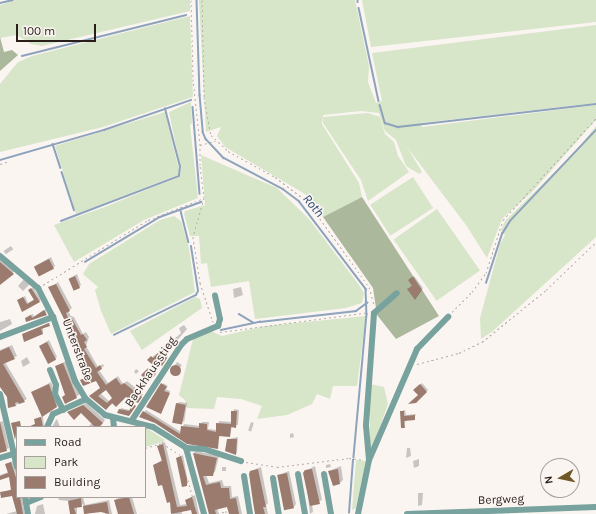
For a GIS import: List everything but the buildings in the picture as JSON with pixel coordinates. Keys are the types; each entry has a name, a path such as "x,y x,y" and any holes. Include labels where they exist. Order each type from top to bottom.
{"street":[{"path":"0,256 38,288"},
{"name":"Unterstraße","path":"38,288 52,317 75,381 86,399 113,418 132,420 153,427 186,448"},
{"path":"369,460 366,424 372,312 397,293"},
{"path":"211,328 218,326 220,319 215,296"},
{"path":"0,336 52,317"},
{"path":"358,514 369,460 412,365 417,349 448,317"},
{"name":"Backhausstieg","path":"132,420 181,345 187,339 211,328"},
{"path":"50,370 56,385 55,394 62,410"},
{"path":"0,394 15,453 0,458"},
{"path":"47,426 49,418 86,399"},
{"path":"113,418 114,426"},
{"path":"204,514 186,448 204,449 242,461"},
{"path":"298,474 305,514"},
{"path":"324,474 332,514"},
{"path":"244,476 250,514"},
{"path":"273,478 279,514"},
{"path":"28,514 26,500 36,498"},
{"name":"Bergweg","path":"407,514 596,507"}],"path":[{"path":"191,0 193,79 204,198 193,237 200,283 212,316 211,328 215,332 372,312 374,301 369,287 308,202 275,177 243,161 216,141 208,126 204,97 202,0"},
{"path":"448,317 472,292 486,273 503,220 596,118"},
{"path":"200,145 211,141 216,141"},
{"path":"0,164 9,161"},
{"path":"38,288 148,220 204,198"},
{"path":"412,365 459,353 482,342 546,290 596,242"},
{"path":"146,448 162,443 182,456 183,462"},
{"path":"242,461 277,467 349,458 369,460"},
{"path":"188,479 197,514"},
{"path":"225,506 226,514"},
{"path":"217,514 226,511"}],"green space":[{"path":"16,0 190,0 190,11 42,46 31,44 17,35 0,38 0,5"},
{"path":"199,0 355,0 369,66 368,82 376,103 382,101 372,53 596,25 596,103 421,123 422,127 596,105 596,120 532,192 502,219 487,258 466,225 407,147 422,172 419,174 406,166 396,140 385,131 379,113 361,111 323,115 322,124 359,183 362,197 323,217 305,194 225,147 217,136 221,127 206,132"},
{"path":"362,0 596,0 596,22 371,47"},
{"path":"190,16 193,97 103,127 0,152 0,84 18,62 32,56"},
{"path":"0,37 4,52 12,50 18,55 0,71"},
{"path":"191,102 192,123 190,125 198,198 144,220 74,262 54,225 105,207 180,176 181,170 169,112"},
{"path":"165,112 180,174 76,214 55,146"},
{"path":"368,113 380,117 385,134 394,142 398,156 409,172 368,201 361,180 323,123 323,117"},
{"path":"596,126 596,237 493,331 481,339 480,318 500,244 505,235 501,230 505,221 575,152"},
{"path":"201,155 277,188 309,219 359,285 364,293 362,303 346,308 255,319 249,281 211,287 207,263 201,264 199,236 190,236 184,214 185,211 205,205"},
{"path":"413,177 433,208 390,236 370,205"},
{"path":"362,197 439,316 396,339 377,315 373,288 323,217"},
{"path":"437,209 480,270 437,301 394,239"},
{"path":"174,216 181,221 189,248 195,292 111,334 101,311 95,290 98,287 83,274 89,264 160,220"},
{"path":"195,297 200,299 202,308 142,350 130,331"},
{"path":"366,316 357,386 333,386 330,399 317,394 312,404 287,415 257,419 262,406 241,399 217,397 214,409 187,408 185,400 179,395 193,339 211,331 222,336 265,326"},
{"path":"370,384 384,387 388,404 370,454"},
{"path":"146,428 165,440 163,442 146,447"},
{"path":"356,460 366,461 356,508 352,510"}],"waterway":[{"path":"0,3 13,0"},
{"name":"Roth","path":"197,0 200,95 203,132 206,139 224,158 283,189 299,201 366,289 367,314 354,457"},
{"path":"359,8 379,101"},
{"path":"22,56 186,15"},
{"path":"0,160 104,130 191,100"},
{"path":"380,105 385,123 398,127 596,104"},
{"path":"193,107 200,194"},
{"path":"61,221 179,176 180,167 165,109"},
{"path":"486,283 502,234 510,221 596,130"},
{"path":"53,144 61,168"},
{"path":"62,172 74,210"},
{"path":"85,262 160,217 201,202"},
{"path":"181,211 189,242"},
{"path":"114,335 196,295 198,291 191,247"},
{"path":"221,330 260,322 356,311 367,303"},
{"path":"239,314 254,323"},
{"name":"Roth","path":"349,513 353,460"}]}
